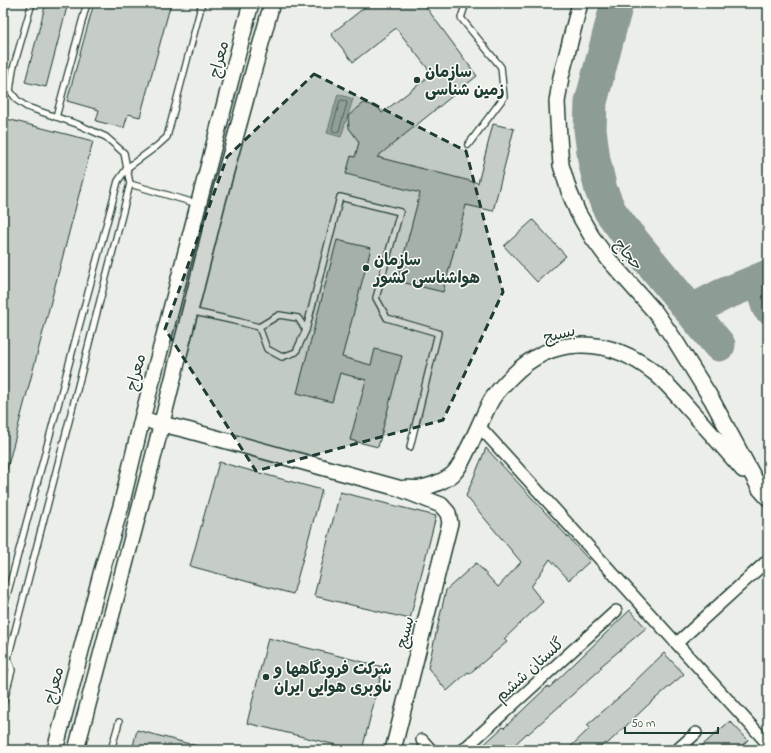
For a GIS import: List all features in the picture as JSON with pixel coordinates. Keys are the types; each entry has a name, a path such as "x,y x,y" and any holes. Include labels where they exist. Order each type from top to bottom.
{"main road":[{"name":"معراج","path":"55,750 102,570 121,506 142,419 251,3"},
{"path":"76,750 152,462 216,208 272,3"},
{"name":"حجاج","path":"580,3 561,77 557,102 561,165 569,191 578,213 592,237 609,260 656,314 676,342 712,400 764,494"},
{"path":"198,204 216,208"},
{"name":"بسیج","path":"398,488 421,488 444,480 453,474 459,466 493,398 516,372 530,361 547,352 568,346 586,345 604,347 622,353 656,374 673,390 764,494"},
{"path":"142,419 398,488"},
{"name":"بسیج","path":"393,750 450,523 448,513 441,505 398,488"}],"street":[{"path":"480,426 768,744"},
{"path":"677,643 768,560"},
{"name":"گلستان ششم","path":"463,750 616,611"},
{"path":"677,750 696,733"},
{"path":"422,740 431,750"}],"lane":[{"path":"3,663 8,658 130,184 124,153 106,137 77,124 27,107 18,101 10,90 12,69 32,3"},
{"path":"56,117 87,3"},
{"path":"3,610 118,181 127,168 158,146 167,136 202,3"},
{"path":"466,3 461,18 500,67 504,97 468,145"},
{"path":"130,184 198,204"},
{"path":"259,328 267,349 282,357 296,352 306,330 340,197 400,212 376,298 387,318 438,333 410,448"},
{"path":"190,311 240,322 259,328"},
{"path":"259,328 279,314 298,318 306,330"},
{"path":"3,652 8,658 12,670 3,704"},
{"path":"111,750 118,722"}],"highlighted area":[{"path":"314,74 466,151 503,292 443,420 256,471 165,329 227,157"}],"shaded area":[{"path":"3,3 768,3 768,750 3,750"}],"water":[{"path":"338,94 353,99 341,137 327,133"}],"building":[{"path":"46,3 68,3 46,87 25,82"},
{"path":"94,3 171,3 140,117 128,114 124,128 96,121 99,110 67,101"},
{"path":"370,3 423,3 477,76 377,157 478,183 493,124 514,129 493,211 466,205 443,292 397,281 420,193 346,174 351,156 355,157 359,142 349,128 348,116 364,103 378,107 382,113 432,74 396,28 353,62 331,34"},
{"path":"3,118 93,141 6,473 3,473"},
{"path":"533,220 566,256 537,282 504,246"},
{"path":"337,240 371,248 342,357 371,365 375,349 402,356 378,447 350,440 366,380 340,373 332,402 297,393"},
{"path":"486,448 590,561 569,580 550,559 531,587 543,602 504,639 507,642 470,673 468,672 447,691 428,668 446,590 476,563 498,587 521,562 466,496"},
{"path":"219,462 322,490 293,594 190,566"},
{"path":"340,492 436,516 410,619 314,596"},
{"path":"630,610 646,628 600,667 602,668 509,750 478,750 503,727 504,728 548,686 549,688"},
{"path":"268,638 383,667 362,750 356,750 247,723"},
{"path":"664,653 684,674 649,704 607,744 605,743 597,750 567,750 590,728 587,725 631,687 630,686"},
{"path":"730,721 748,740 737,750 697,750"},
{"path":"137,730 201,747 201,750 132,750"}],"taxiway":[{"path":"617,3 591,102 590,129 594,160 601,190 610,211 624,230 719,345"},
{"path":"691,311 722,295 768,276"},
{"path":"768,280 762,289 768,307"}],"place":[{"name":"سازمان زمین شناسی","path":"417,80"},
{"name":"سازمان هواشناسی کشور","path":"366,268"},
{"name":"شرکت فرودگاهها و ناوبری هوایی ایران","path":"266,677"}]}
